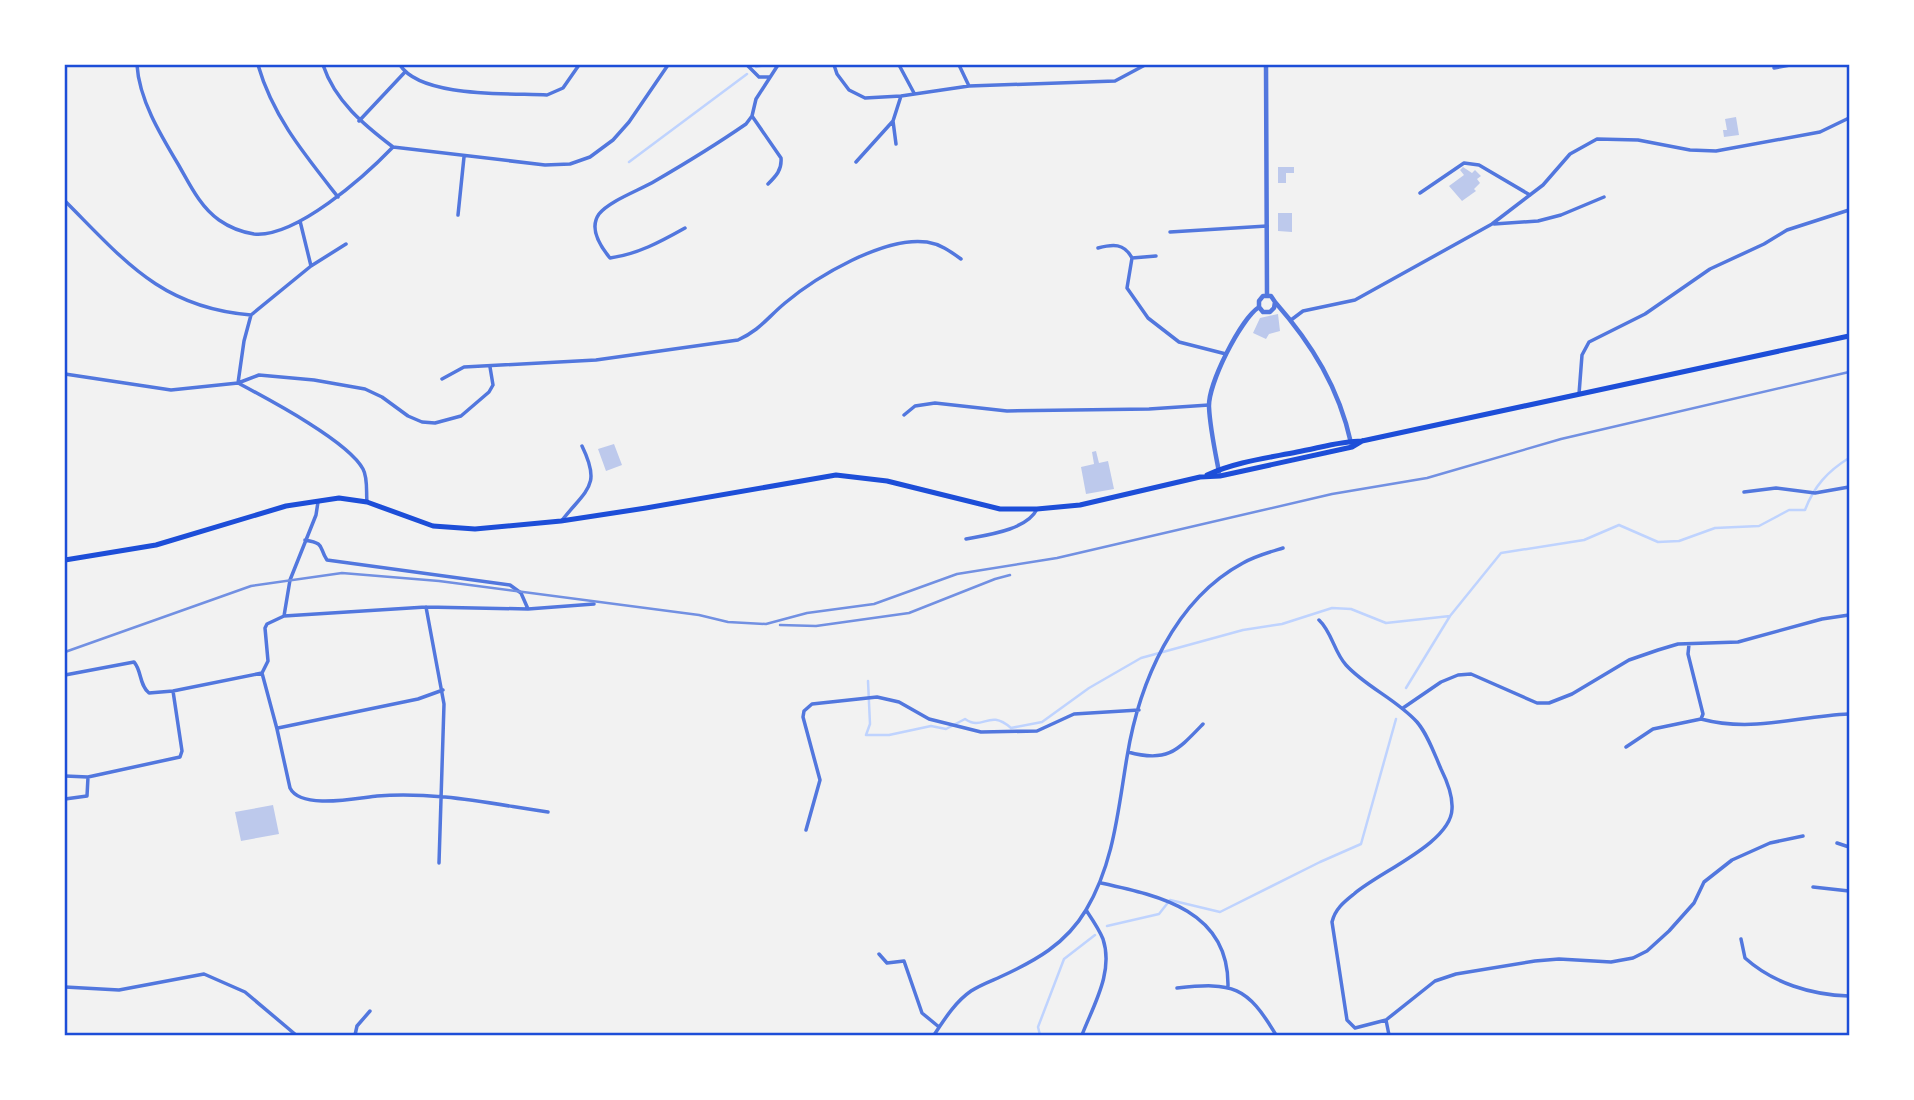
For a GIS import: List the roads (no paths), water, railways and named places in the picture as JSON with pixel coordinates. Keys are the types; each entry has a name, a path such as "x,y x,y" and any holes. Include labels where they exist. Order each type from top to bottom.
{"main road":[{"path":"65,560 156,545 229,522 318,500 339,498 367,502 433,526 475,529 561,521 836,474 887,481 1000,509 1080,505 1849,336"}],"street":[{"path":"137,65 149,108 164,141 198,197 217,218 236,230 256,234 278,230 300,220 338,197 393,147"},
{"path":"258,65 263,84 289,135 338,197"},
{"path":"323,65 327,78 359,121 393,147 545,164 570,164 590,157 613,139 628,122 665,66"},
{"path":"400,65 405,72 436,87 547,95 563,88 579,65"},
{"path":"747,65 759,77 769,77"},
{"path":"685,228 654,246 629,255 610,258 600,246 595,225 600,213 613,204 746,124 752,116 756,99 778,65"},
{"path":"834,65 849,90 866,98 969,86 1115,81 1145,65"},
{"path":"899,65 914,93"},
{"path":"959,65 969,86"},
{"path":"1266,65 1267,295 1291,320 1315,352 1333,385 1351,444"},
{"path":"1774,68 1790,65"},
{"path":"359,121 405,72"},
{"path":"856,162 893,121 901,96"},
{"path":"752,116 781,158 777,175 768,184"},
{"path":"1291,320 1303,311 1355,300 1492,224 1543,185 1570,154 1597,139 1638,140 1689,150 1716,151 1820,132 1849,118"},
{"path":"893,121 896,144"},
{"path":"458,215 464,157"},
{"path":"1420,193 1464,163 1474,162 1530,195"},
{"path":"1492,224 1538,221 1561,215 1604,197"},
{"path":"65,201 140,274 169,294 217,310 251,315"},
{"path":"1579,394 1582,355 1589,342 1645,314 1710,269 1787,230 1849,210"},
{"path":"300,220 311,266"},
{"path":"1170,232 1267,226"},
{"path":"442,379 464,367 597,360 738,340 754,332 786,302 830,270 858,257 891,247 925,242 943,247 961,259"},
{"path":"238,383 251,315 311,266 346,244"},
{"path":"1098,248 1117,245 1125,248 1132,258 1127,288 1148,318 1179,342 1226,354"},
{"path":"1132,258 1156,256"},
{"path":"1267,295 1259,301 1259,307 1264,312 1270,312 1275,302"},
{"path":"1219,473 1209,405 1226,354 1250,313 1259,307"},
{"path":"65,374 171,390 238,383 259,375 314,380 365,389 382,397 408,416 422,422 435,423 461,415 489,392 493,385 490,367"},
{"path":"238,383 277,403 352,455 365,471 367,502"},
{"path":"904,415 915,405 936,403 1019,411 1149,409 1209,405"},
{"path":"561,521 593,478 582,446"},
{"path":"1744,492 1776,488 1815,493 1849,486"},
{"path":"284,616 290,580 316,515 318,500"},
{"path":"966,538 1012,528 1033,517 1037,509"},
{"path":"305,540 322,545 327,560 510,585 521,593 528,609"},
{"path":"934,1035 947,1016 971,991 1054,948 1073,929 1101,883 1121,804 1128,752 1155,661 1192,605 1229,571 1283,548"},
{"path":"548,812 402,794 338,801 301,798 292,793 262,673 268,661 265,628 267,624 284,616 426,607 528,609 594,604"},
{"path":"426,607 443,690 439,863"},
{"path":"1404,708 1441,682 1458,675 1471,674 1537,703 1549,703 1572,694 1629,660 1678,644 1749,640 1822,618 1849,615"},
{"path":"1319,620 1344,664 1404,708 1418,723 1447,781 1452,799 1452,813 1436,840 1369,881 1337,909 1332,922 1347,1020 1355,1028 1386,1020 1435,981 1456,974 1535,961 1611,962 1633,958 1647,951 1663,937 1695,902 1704,882 1732,860 1770,843 1803,836"},
{"path":"1689,644 1688,654 1703,714 1701,719"},
{"path":"65,675 134,662 141,672 146,691 173,691 262,673"},
{"path":"277,729 418,699 443,690"},
{"path":"65,776 88,777 180,757 183,751 173,691"},
{"path":"806,830 820,780 803,717 804,711 812,705 887,698 929,719 981,732 1037,731 1074,714 1139,710"},
{"path":"1626,747 1653,729 1701,719 1761,725 1808,716 1849,714"},
{"path":"1128,752 1155,757 1173,752 1203,724"},
{"path":"65,799 87,796 88,777"},
{"path":"1836,843 1849,847"},
{"path":"1101,883 1154,895 1190,913 1216,936 1228,967 1228,986"},
{"path":"1813,887 1849,891"},
{"path":"1082,1035 1102,985 1105,958 1102,937 1086,910"},
{"path":"1741,939 1745,958 1773,979 1788,985 1849,996"},
{"path":"878,954 887,963 904,961 922,1013 939,1027"},
{"path":"65,987 120,990 204,975 245,992 296,1035"},
{"path":"1177,988 1228,986 1256,1005 1276,1035"},
{"path":"355,1035 357,1026 370,1011"},
{"path":"1386,1020 1389,1035"}],"waterway":[{"path":"756,67 765,65"},
{"path":"629,162 747,74"},
{"path":"1406,688 1450,616 1501,553 1584,540 1619,525 1658,542 1679,541 1715,528 1759,526 1789,510 1805,510 1823,480 1849,458"},
{"path":"868,681 870,724 866,735 889,735 931,726 946,729 965,719 977,723 997,720 1011,728 1042,722 1089,688 1141,658 1243,630 1282,624 1332,608 1351,609 1386,623 1450,616"},
{"path":"1107,926 1159,914 1170,900 1220,912 1361,844 1396,719"},
{"path":"1040,1035 1038,1027 1064,959 1095,935"}],"railway":[{"path":"65,652 251,586 342,573 439,581 699,615 728,622 766,624 807,613 874,604 957,574 1057,558 1332,494 1427,478 1561,439 1849,372"},
{"path":"780,625 816,626 909,613 1010,575"}]}
